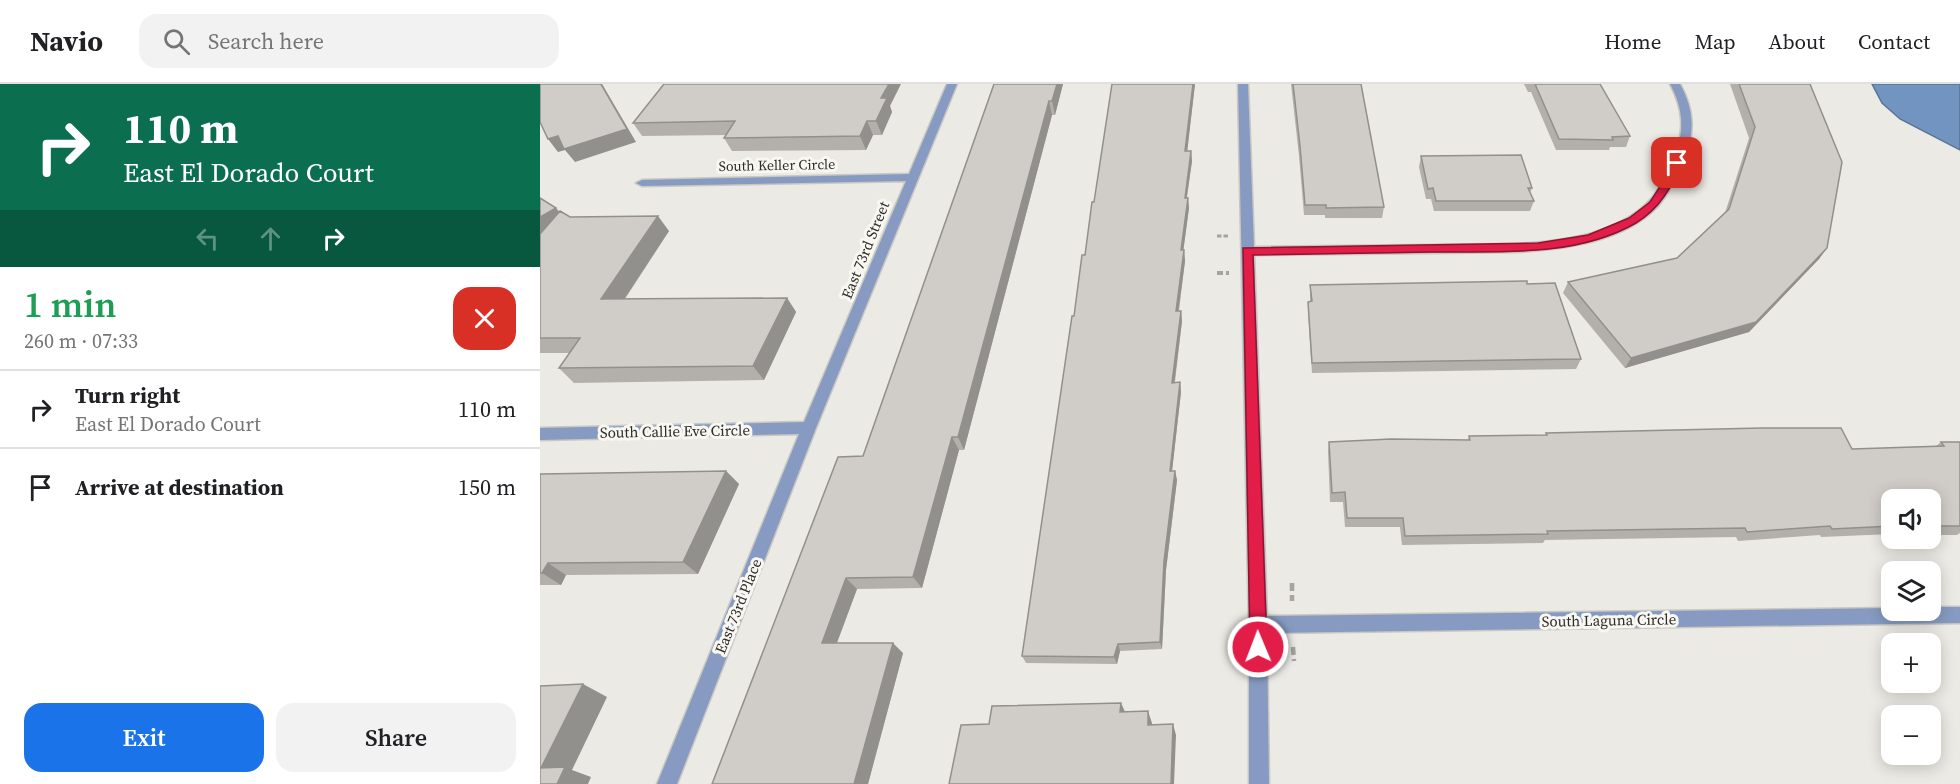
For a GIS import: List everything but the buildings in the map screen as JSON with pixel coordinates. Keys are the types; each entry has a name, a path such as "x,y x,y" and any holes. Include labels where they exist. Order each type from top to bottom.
{"street":[{"name":"East 73rd Street","path":"809,428 952,84"},
{"path":"1243,84 1258,625 1259,784"},
{"path":"1247,251 1528,247 1591,238 1632,220 1654,204 1669,182 1686,143 1690,124 1682,96 1675,84"},
{"name":"South Keller Circle","path":"642,183 913,177"},
{"name":"South Callie Eve Circle","path":"540,434 809,428"},
{"name":"East 73rd Place","path":"667,784 809,428"},
{"name":"South Laguna Circle","path":"1258,625 1960,615"}],"water":[{"path":"1872,84 1960,84 1960,150 1900,119 1882,103"}],"route":[{"path":"1258,647 1247,251 1518,248 1591,238 1632,220 1654,204 1669,182 1677,163"}]}
